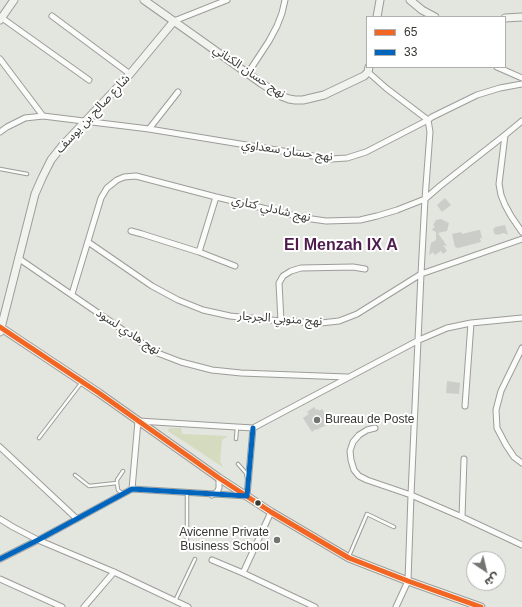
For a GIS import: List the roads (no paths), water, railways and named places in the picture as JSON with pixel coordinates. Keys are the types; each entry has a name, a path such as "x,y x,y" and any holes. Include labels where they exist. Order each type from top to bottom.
{"street":[{"path":"14,0 1,19 88,80"},
{"name":"نهج حسان الكناني","path":"144,0 281,96 289,99 303,100 324,95 364,76 368,69"},
{"path":"174,21 227,0"},
{"path":"248,73 278,26 285,0"},
{"path":"378,16 380,0"},
{"path":"410,0 432,16"},
{"path":"52,16 130,74"},
{"path":"506,18 522,17"},
{"name":"شارع صالح بن يوسف","path":"0,329 35,194 52,160 62,146 130,74 174,21"},
{"path":"0,59 43,116"},
{"path":"499,68 522,78"},
{"path":"368,69 386,88 428,120 430,132 425,199 408,581 396,607"},
{"name":"نهج حسان سعداوي","path":"0,132 7,126 25,118 43,116 149,129 331,159 347,158 366,152 432,117 478,95 500,88 522,84"},
{"path":"149,129 178,92"},
{"name":"نهج شادلي كتاري","path":"72,294 101,198 107,188 117,180 136,176 305,218 326,221 360,220 397,210 425,199 522,120"},
{"path":"505,135 499,184 505,205 522,232"},
{"path":"198,252 216,197"},
{"path":"131,231 198,252 235,266"},
{"name":"نهج منوبي الجرجار","path":"88,242 152,286 178,300 203,310 230,316 321,323 339,321 357,314 422,274 522,239"},
{"name":"نهج هادي لسود","path":"18,258 155,352 181,362 212,370 241,373 348,377"},
{"path":"281,321 279,283 283,276 291,271 301,268 353,267 365,269"},
{"path":"138,420 253,428 419,340 447,328 470,323 522,318"},
{"path":"466,406 470,323"},
{"path":"0,329 82,381 219,478 271,512 349,558 481,607"},
{"path":"522,348 501,391 496,410 497,428 514,457 522,463"},
{"path":"132,488 138,420"},
{"path":"247,496 253,428"},
{"path":"375,428 367,430 359,435 353,442 350,451 351,460 354,470 359,476 462,516 522,545"},
{"path":"0,447 77,519"},
{"path":"462,516 464,459"},
{"path":"212,495 217,492 219,488 219,478"},
{"path":"0,558 38,540 132,488 212,495 247,496"},
{"path":"243,573 271,512"},
{"path":"0,519 38,540 114,572 185,606"},
{"path":"212,560 243,573 313,607"},
{"path":"84,607 114,572"},
{"path":"0,579 62,607"}],"lane":[{"path":"0,169 27,174"},
{"path":"39,438 82,381"},
{"path":"236,440 237,427"},
{"path":"238,464 246,473 248,483"},
{"path":"123,471 117,480 118,490 123,494"},
{"path":"76,475 89,486 117,484"},
{"path":"187,493 187,548"},
{"path":"349,558 367,514 394,527"},
{"path":"175,601 195,559"}],"place":[{"name":"Bureau de Poste","path":"317,420"},
{"name":"Avicenne Private Business School","path":"277,540"}],"district":[{"name":"El Menzah IX A","path":"341,246"}]}
